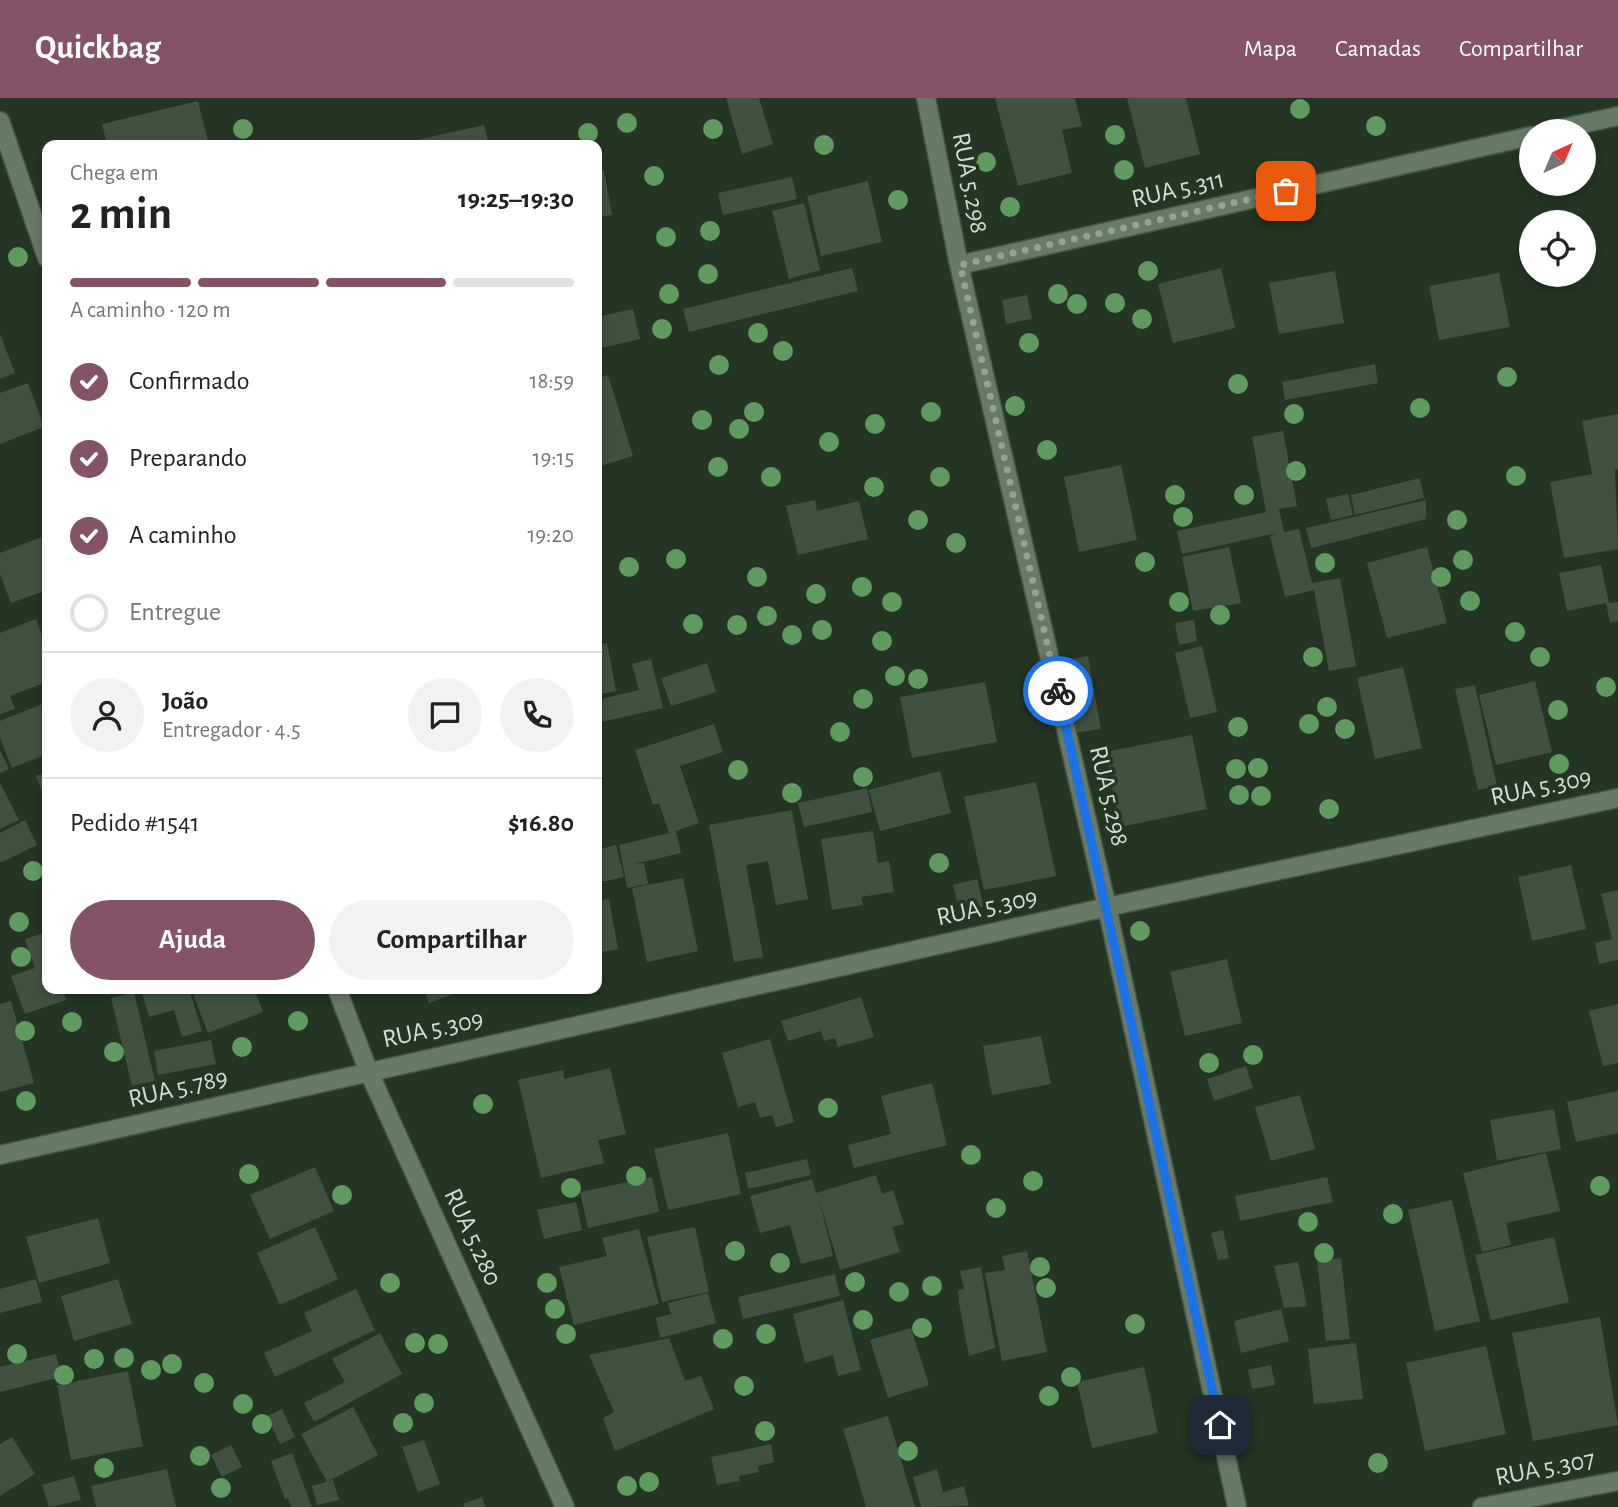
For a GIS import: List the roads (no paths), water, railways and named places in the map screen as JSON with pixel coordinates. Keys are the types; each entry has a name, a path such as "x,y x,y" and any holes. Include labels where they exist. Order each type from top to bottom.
{"street":[{"name":"RUA 5.298","path":"926,98 960,265 1107,907 1237,1507"},
{"path":"1596,121 1618,116"},
{"path":"0,121 42,243"},
{"name":"RUA 5.311","path":"960,265 1519,139"},
{"name":"RUA 5.309","path":"368,1070 1107,907 1618,798"},
{"name":"RUA 5.280","path":"339,994 368,1070 527,1416 565,1507"},
{"name":"RUA 5.789","path":"0,1155 368,1070"},
{"name":"RUA 5.307","path":"1482,1507 1521,1504 1618,1481"}]}
